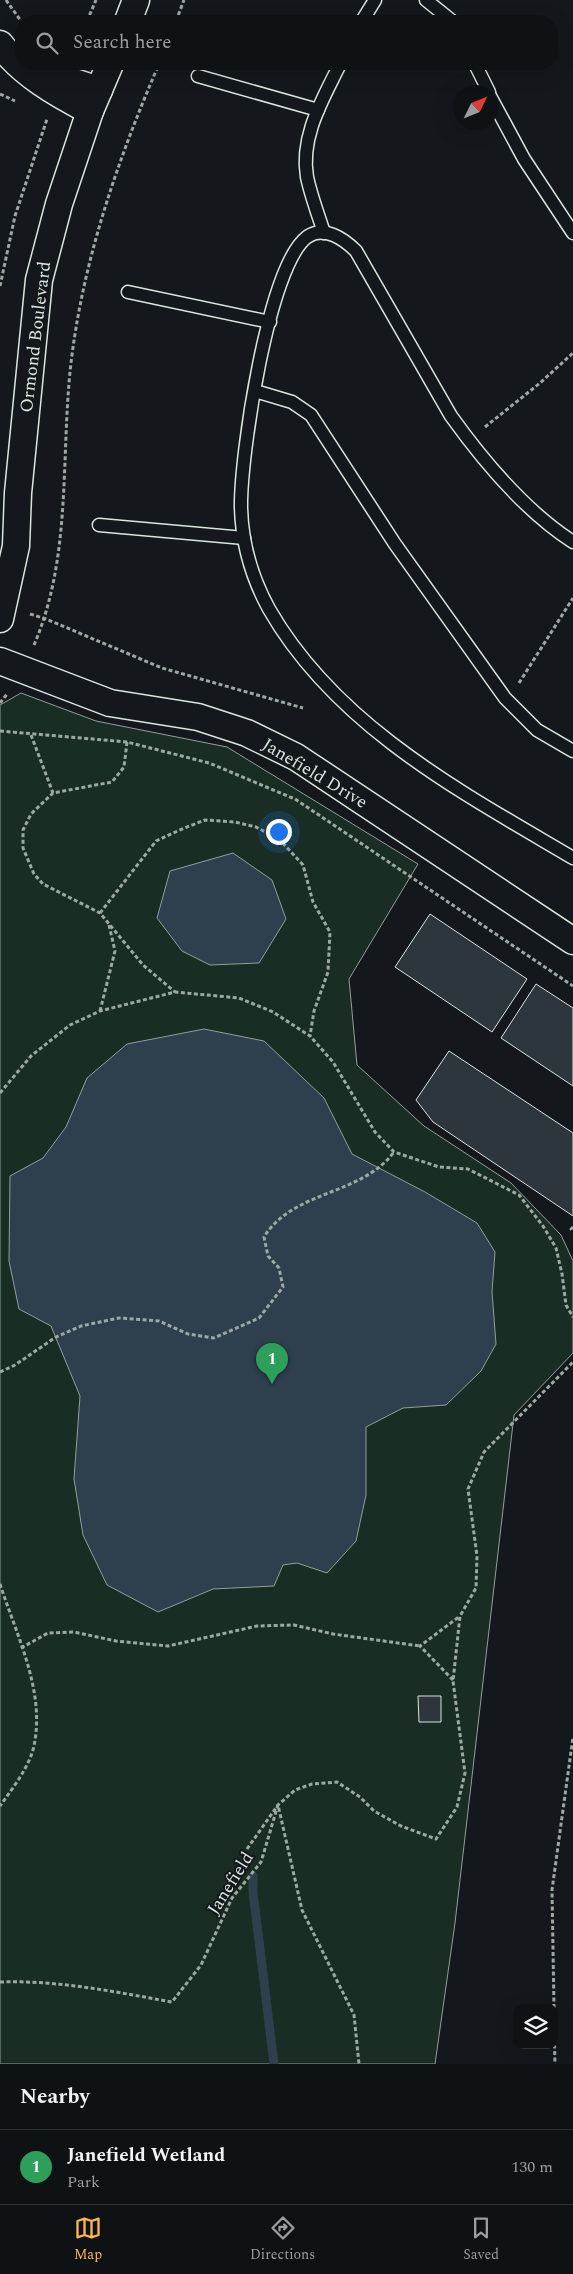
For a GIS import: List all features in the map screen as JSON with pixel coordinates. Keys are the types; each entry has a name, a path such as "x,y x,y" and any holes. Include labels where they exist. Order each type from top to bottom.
{"street":[{"path":"130,15 136,0"},
{"path":"0,44 15,63"},
{"name":"Ormond Boulevard","path":"2,612 16,546 18,493 39,280 58,204 94,101 107,70"},
{"path":"28,71 56,94 94,101"},
{"path":"28,71 62,78 94,101"},
{"name":"Janefield Drive","path":"12,666 110,703 198,717 247,733 296,757 573,941"}],"lane":[{"path":"366,15 375,0"},
{"path":"426,0 445,15"},
{"path":"324,233 307,177 307,145 318,110 337,70"},
{"path":"478,70 486,85"},
{"path":"198,76 318,110"},
{"path":"498,111 516,146 573,233"},
{"path":"573,542 542,518 522,499 469,441 451,416 364,263 348,243 324,233 307,237 288,264 270,322 255,391 244,460 241,510 248,560 257,584 270,610 289,640 332,692 384,738 420,764 573,858"},
{"path":"128,292 270,322"},
{"path":"255,391 292,402 311,415 390,537 505,698 537,730 573,751"},
{"path":"99,525 244,538"}],"path":[{"path":"6,0 17,15"},
{"path":"90,15 96,0"},
{"path":"178,15 184,0"},
{"path":"0,703 12,666 46,618 62,537 63,468 70,372 84,283 114,177 156,70"},
{"path":"0,286 15,216 32,160 56,94"},
{"path":"469,441 573,353"},
{"path":"505,698 528,672 573,598"},
{"path":"2,612 46,618 162,668 303,708"},
{"path":"0,731 127,742 209,763 295,799 573,986"},
{"path":"31,735 53,794"},
{"path":"127,742 124,767 112,782 53,794 31,814 24,830 23,848 34,874 43,884 100,913 143,965 175,992"},
{"path":"100,913 156,841 182,829 205,820 235,822 256,827 280,840 303,865 313,902 330,932 328,972 314,1011 310,1036"},
{"path":"100,1011 114,951 108,924"},
{"path":"0,1093 31,1056 70,1025 100,1011 141,999 175,992 239,998 273,1012 310,1036 333,1062 375,1132 394,1152 439,1167 468,1169 519,1195 556,1248 566,1305 573,1317"},
{"path":"0,1372 15,1365 56,1336 81,1326 119,1318 159,1322 188,1334 214,1338 259,1318 283,1287 279,1268 268,1256 264,1237 271,1226 295,1208 354,1184 385,1165 394,1152"},
{"path":"573,1227 571,1229 573,1232"},
{"path":"420,1646 460,1616 476,1588 477,1556 471,1528 468,1489 484,1452 573,1362"},
{"path":"0,1584 34,1684 37,1717 32,1751 18,1780 0,1806"},
{"path":"247,1849 278,1806 295,1790 312,1784 337,1782 360,1797 374,1811 401,1826 436,1839 457,1807 466,1772 453,1681 460,1616"},
{"path":"21,1648 48,1633 74,1632 116,1641 168,1646 257,1626 294,1625 333,1634 420,1646 453,1681"},
{"path":"554,2004 552,1890 573,1737"},
{"path":"278,1806 302,1910 354,2015 359,2064"},
{"name":"Janefield","path":"0,1982 20,1981 99,1989 172,2002 201,1965 232,1898 261,1862 278,1806"},
{"path":"555,2049 555,2064"}],"green space":[{"path":"21,693 96,721 227,747 418,864 349,979 357,1065 424,1126 511,1183 561,1235 573,1261 573,1353 514,1415 455,1923 435,2064 0,2064 0,705"}],"water":[{"path":"233,853 272,880 286,919 259,963 210,965 182,951 157,918 170,871"},
{"path":"204,1029 264,1041 324,1098 352,1154 425,1192 477,1223 495,1252 492,1292 496,1344 481,1371 446,1405 403,1408 366,1427 366,1495 356,1541 327,1573 297,1563 283,1565 274,1586 213,1589 158,1612 107,1585 83,1535 74,1479 80,1396 51,1326 19,1309 9,1261 10,1176 43,1158 66,1127 87,1078 127,1044"}],"building":[{"path":"430,914 527,979 492,1032 395,967"},
{"path":"536,984 573,1008 573,1086 501,1038"},
{"path":"449,1051 573,1133 573,1216 433,1122 416,1100"},
{"path":"418,1696 441,1696 441,1722 419,1722"}],"waterway":[{"path":"253,1876 253,1892 274,2064"}],"place":[{"name":"Janefield Wetland","path":"272,1384"}]}
